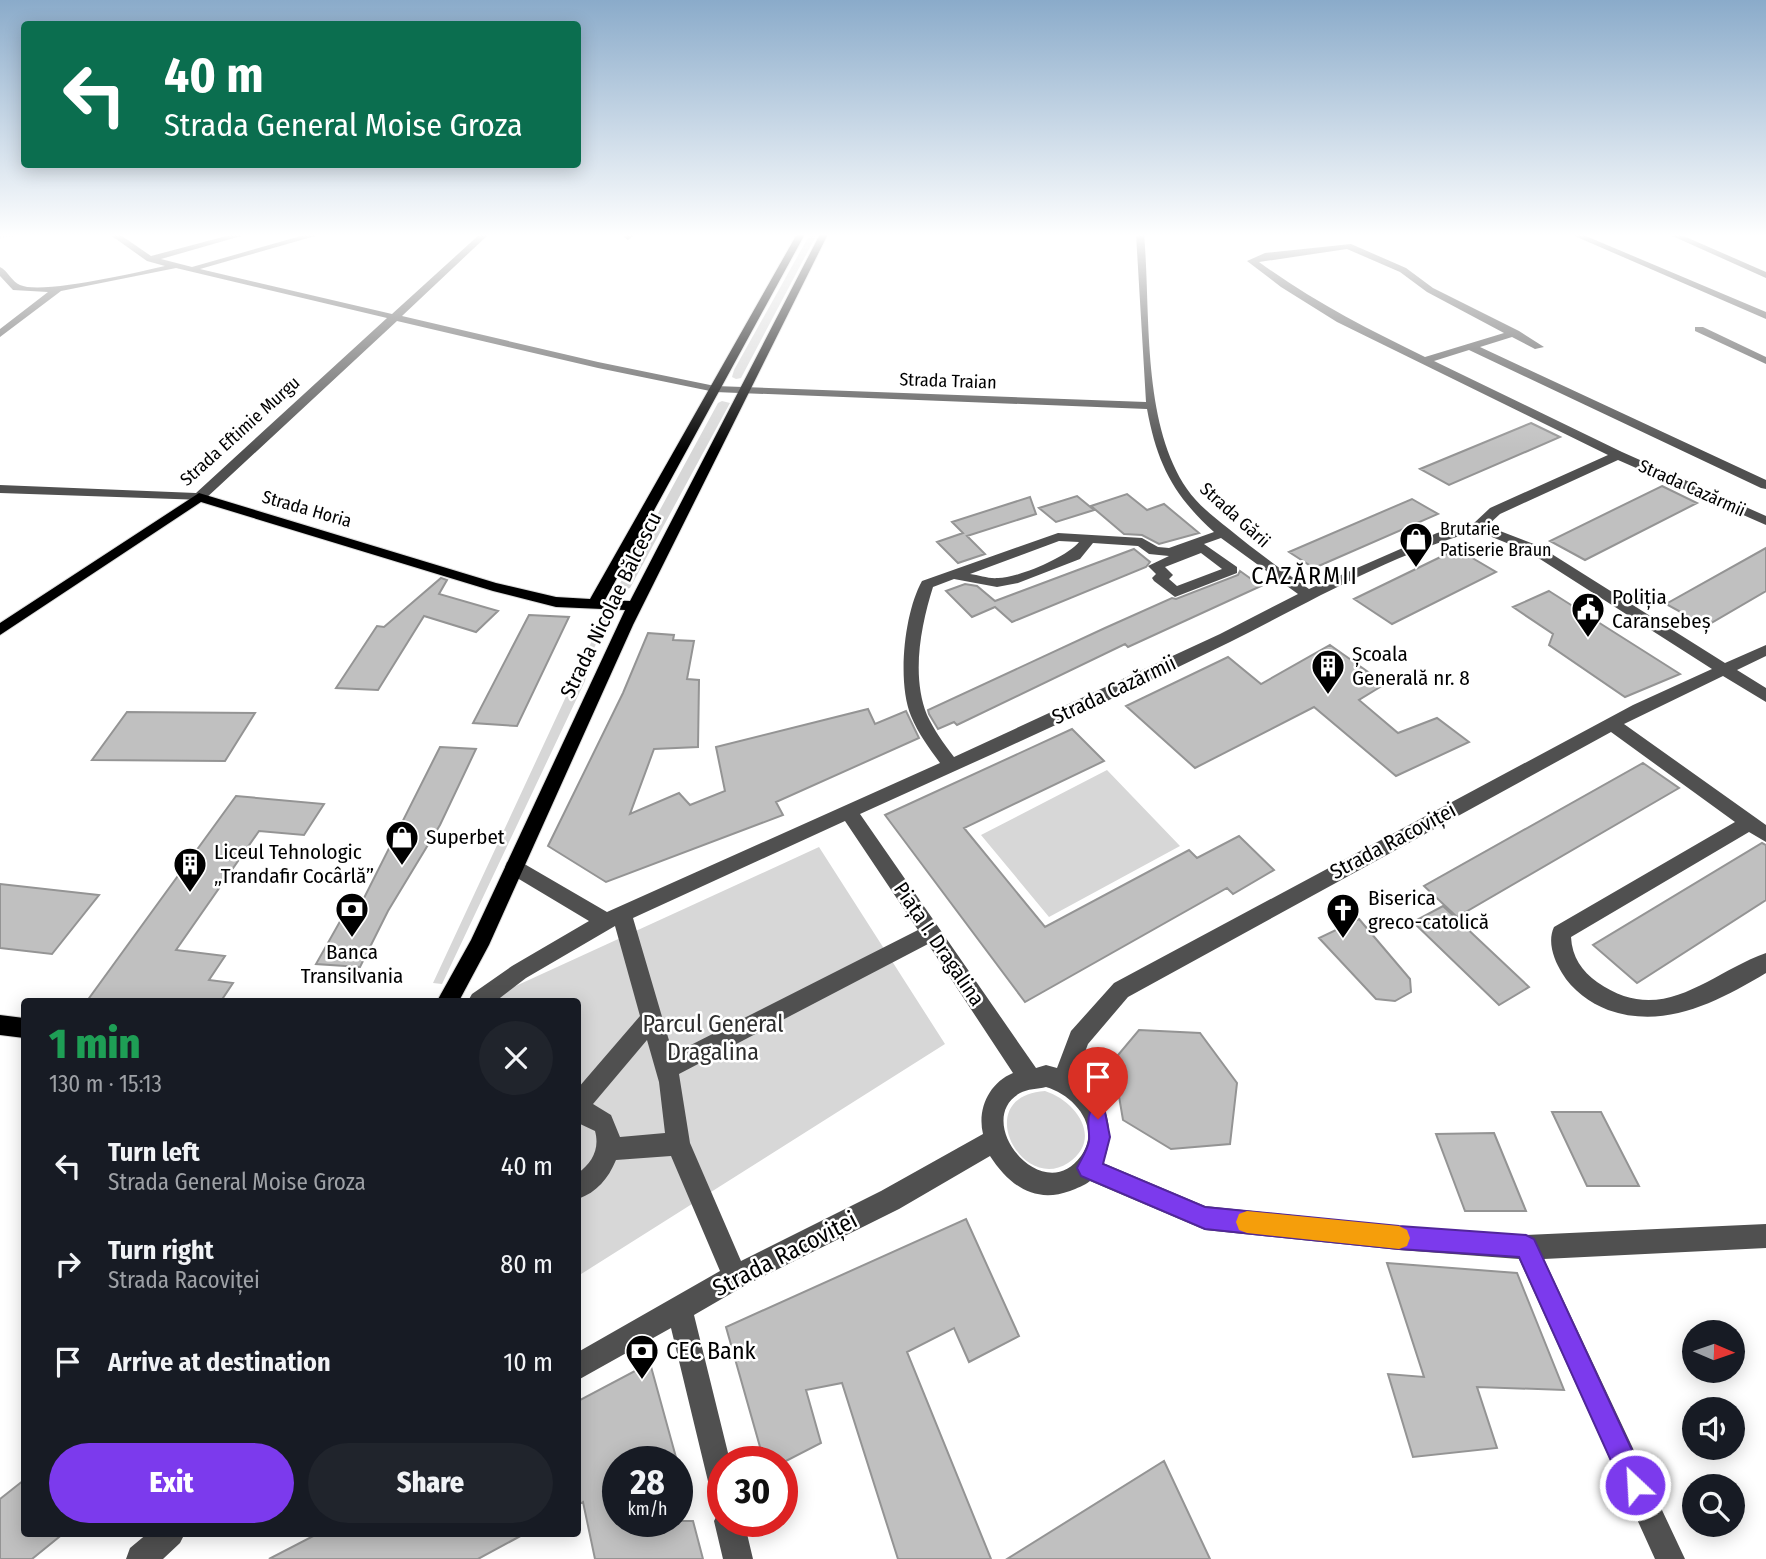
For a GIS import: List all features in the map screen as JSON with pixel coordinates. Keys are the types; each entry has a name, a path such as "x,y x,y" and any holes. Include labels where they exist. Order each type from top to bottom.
{"main road":[{"name":"Strada Nicolae Bălcescu","path":"596,602 761,307"},
{"name":"Strada Nicolae Bălcescu","path":"451,998 479,945 572,736 635,606 787,307"},
{"name":"Strada Horia","path":"199,497 493,587 556,602 635,606"},
{"name":"Strada Eftimie Murgu","path":"0,629 199,497"},
{"path":"0,1025 21,1028"}],"street":[{"path":"0,334 35,307"},
{"name":"Strada Traian","path":"355,307 598,365 715,389 1152,406"},
{"name":"Strada Eftimie Murgu","path":"199,497 404,307"},
{"name":"Strada Gării","path":"1145,307 1152,406 1170,467 1181,489 1225,532 1308,595"},
{"name":"Strada Cazărmii","path":"1319,307 1422,361 1766,522"},
{"name":"Strada Cazărmii","path":"1463,307 1539,347"},
{"path":"1744,307 1766,316"},
{"path":"1699,329 1766,361"},
{"path":"1422,361 1515,333"},
{"path":"1469,346 1766,485"},
{"name":"Strada Cazărmii","path":"483,998 519,972 614,918 951,766 1225,638 1308,595 1441,536 1478,527 1495,511 1618,455"},
{"name":"Strada Horia","path":"0,489 199,497"},
{"path":"1478,527 1534,549 1766,696"},
{"path":"951,766 917,711 914,662 921,601 927,584 976,564 1058,537 1142,541 1154,551 1170,552 1225,532"},
{"path":"954,575 997,583 1013,580 1075,555 1090,538"},
{"path":"1203,548 1232,570 1175,592 1158,578 1166,575 1155,566 1203,548"},
{"name":"Strada Racoviței","path":"1063,1081 1079,1038 1121,990 1345,866 1612,724 1766,650"},
{"path":"1612,724 1758,829 1561,933 1560,953 1573,974 1615,1005 1640,1009 1674,1006 1712,995 1766,962"},
{"name":"Piața I. Dragalina","path":"849,812 1029,1077"},
{"path":"514,867 614,918 652,1018 666,1069 678,1144 735,1277"},
{"path":"666,1069 931,933"},
{"path":"581,1101 652,1018"},
{"path":"1046,1076 1063,1081 1078,1090 1090,1104 1098,1119 1100,1137 1097,1153 1088,1168 1068,1181 1044,1184 1027,1179 1001,1156 993,1141 993,1107 1002,1093 1014,1082 1029,1077 1046,1076"},
{"path":"581,1113 595,1117 604,1125 608,1136 608,1149 596,1174 581,1185"},
{"name":"Strada Racoviței","path":"581,1365 735,1277 890,1200 993,1141"},
{"path":"608,1149 678,1144"},
{"path":"1088,1168 1205,1218 1399,1238 1526,1247 1766,1236"},
{"path":"1526,1247 1670,1559"},
{"path":"680,1310 712,1446"},
{"path":"141,1559 166,1537"},
{"path":"733,1537 738,1559"}],"green space":[{"path":"769,307 779,307 741,378 732,377"},
{"path":"718,403 730,403 630,588 622,590 618,587"},
{"path":"602,619 607,620 591,655 585,681 442,984 433,983"},
{"path":"1107,770 1180,846 1049,917 981,835"},
{"name":"Parcul General Dragalina","path":"819,847 945,1044 581,1274 581,998 490,998"},
{"path":"1045,1091 1067,1103 1082,1122 1085,1132 1079,1153 1068,1163 1050,1169 1034,1166 1020,1155 1011,1140 1007,1124 1010,1109 1023,1097"}],"building":[{"path":"1531,423 1560,437 1449,485 1420,469"},
{"path":"1662,486 1697,503 1585,560 1550,541"},
{"path":"1127,494 1147,510 1164,504 1199,533 1159,544 1142,535 1124,534 1091,506"},
{"path":"1077,496 1094,510 1056,522 1039,508"},
{"path":"1030,497 1036,514 967,536 985,554 958,563 937,542 963,533 952,522"},
{"path":"1412,499 1438,514 1314,568 1289,552"},
{"path":"1766,548 1766,591 1706,626 1666,604"},
{"path":"1134,549 1150,562 1146,567 1012,622 995,607 972,617 946,591 965,584 977,586 995,601"},
{"path":"1457,549 1496,572 1392,624 1354,599"},
{"path":"1240,571 1261,586 1128,647 1125,644 957,725 954,722 938,729 929,714 928,710 1105,628 1172,598 1176,599 1238,575"},
{"path":"441,578 447,580 439,594 498,611 476,632 424,616 378,690 336,688 377,626 384,627"},
{"name":"Poliția Caransebeș","path":"1549,591 1680,674 1625,697 1549,645 1553,634 1513,607"},
{"path":"529,615 569,617 517,726 473,723"},
{"path":"648,633 674,635 673,640 694,641 687,679 699,680 698,747 654,749 630,814 679,793 690,805 725,791 716,747 868,709 875,724 906,711 919,738 776,802 783,815 606,882 548,846 623,693"},
{"path":"1330,645 1385,684 1359,700 1398,733 1437,718 1469,742 1396,776 1314,707 1195,768 1126,706 1228,657 1261,684"},
{"path":"127,712 255,713 225,761 92,760"},
{"path":"1072,729 1104,761 964,828 1045,927 1189,850 1197,858 1239,836 1274,870 1233,894 1227,888 1025,1002 885,815"},
{"path":"440,747 476,749 440,825 388,911 360,967 316,964 347,909 358,910"},
{"path":"1643,763 1679,788 1457,917 1424,886"},
{"name":"Liceul Tehnologic „Trandafir Cocârlă”","path":"236,796 324,804 304,835 259,831 176,950 225,956 209,980 233,983 223,998 89,998"},
{"path":"1762,843 1766,845 1766,900 1637,983 1593,945"},
{"path":"0,884 99,895 52,954 0,948"},
{"path":"1443,906 1529,987 1499,1005 1413,922"},
{"path":"1359,919 1410,979 1411,992 1395,1001 1376,999 1319,938"},
{"path":"1139,1030 1200,1033 1237,1083 1230,1144 1171,1149 1123,1120 1113,1061"},
{"path":"1552,1112 1601,1112 1639,1186 1587,1186"},
{"path":"1494,1133 1526,1211 1465,1211 1436,1134"},
{"path":"966,1219 1019,1336 969,1362 954,1328 907,1352 991,1559 898,1559 842,1383 806,1390 821,1443 798,1455 798,1446 760,1446 726,1327"},
{"path":"1387,1263 1517,1273 1564,1390 1477,1387 1497,1448 1413,1457 1388,1374 1424,1377"},
{"path":"650,1363 673,1446 602,1446 602,1537 693,1537 693,1521 703,1559 595,1559 583,1502 581,1503 581,1399"},
{"path":"1164,1461 1210,1559 1007,1559"},
{"path":"21,1482 21,1537 59,1537 32,1559 0,1559 0,1499"},
{"path":"311,1537 519,1537 478,1559 269,1559"}],"slow traffic":[{"path":"1247,1222 1399,1238"}],"place":[{"name":"Brutarie Patiserie Braun","path":"1416,569"},
{"name":"Poliția Caransebeș","path":"1588,639"},
{"name":"Școala Generală nr. 8","path":"1328,696"},
{"name":"Superbet","path":"402,867"},
{"name":"Liceul Tehnologic „Trandafir Cocârlă”","path":"190,894"},
{"name":"Banca Transilvania","path":"352,939"},
{"name":"Biserica greco-catolică","path":"1343,940"},
{"name":"CEC Bank","path":"642,1381"}],"district":[{"name":"CAZĂRMII","path":"1305,576"}],"route":[{"path":"1098,1119 1100,1137 1097,1153 1088,1168 1205,1218 1399,1238 1526,1247 1635,1485"}]}
